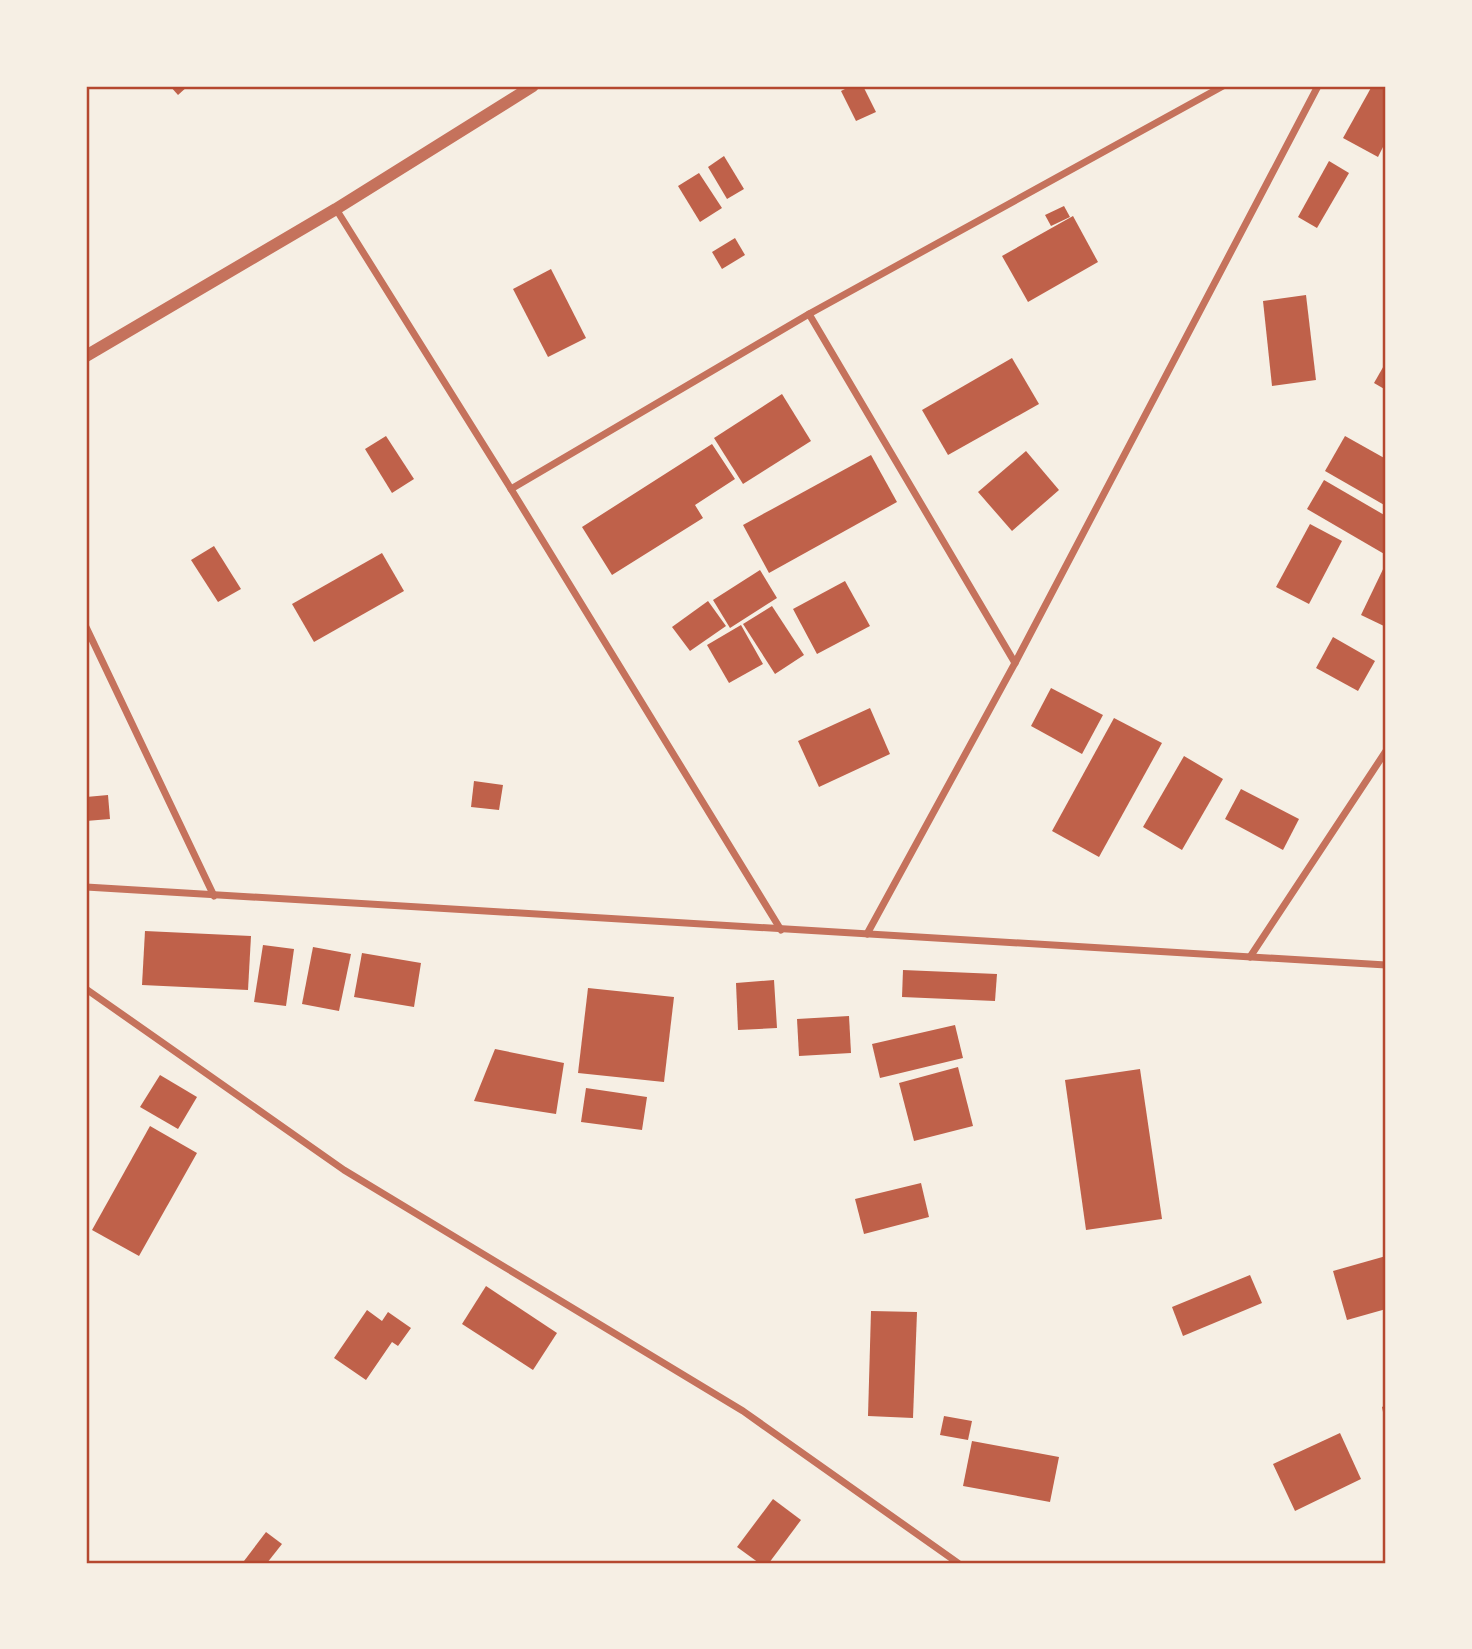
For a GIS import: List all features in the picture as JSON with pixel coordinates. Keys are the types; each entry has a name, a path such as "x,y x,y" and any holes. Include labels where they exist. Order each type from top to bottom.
{"street":[{"path":"86,356 336,209 533,86"},
{"path":"511,489 809,314 1223,86"},
{"path":"867,934 1015,663 1318,86"},
{"path":"336,209 781,930"},
{"path":"809,314 1015,663"},
{"path":"86,627 214,896"},
{"path":"1250,957 1386,751"},
{"path":"86,887 1386,965"},
{"path":"86,989 344,1170 743,1411 958,1563"}],"building":[{"path":"170,86 188,86 178,95"},
{"path":"851,86 863,86 876,112 856,121 841,91"},
{"path":"1372,86 1386,86 1386,141 1378,157 1343,138"},
{"path":"724,156 744,189 727,199 708,167"},
{"path":"1329,161 1349,173 1317,228 1298,217"},
{"path":"699,173 722,208 700,222 678,186"},
{"path":"1064,206 1070,217 1051,226 1045,215"},
{"path":"1073,216 1098,262 1028,302 1002,256"},
{"path":"735,238 745,255 722,269 712,252"},
{"path":"551,269 586,338 548,357 513,289"},
{"path":"1306,295 1316,380 1272,386 1263,301"},
{"path":"1012,358 1039,404 948,455 922,410"},
{"path":"1386,362 1386,390 1374,383"},
{"path":"782,394 811,441 743,484 714,438"},
{"path":"386,436 414,479 392,493 365,449"},
{"path":"1345,436 1386,459 1386,506 1325,471"},
{"path":"712,444 735,479 695,505 703,518 612,575 582,527"},
{"path":"1026,451 1059,490 1012,531 978,492"},
{"path":"871,455 897,502 769,573 743,525"},
{"path":"1324,480 1386,516 1386,555 1307,509"},
{"path":"1310,524 1342,541 1309,604 1276,587"},
{"path":"214,546 241,589 218,602 191,560"},
{"path":"382,553 404,591 314,642 292,604"},
{"path":"1386,563 1386,627 1361,615"},
{"path":"760,570 777,598 730,628 713,600"},
{"path":"845,581 870,626 817,654 793,609"},
{"path":"708,601 726,626 690,651 672,627"},
{"path":"772,606 804,655 775,674 743,624"},
{"path":"741,625 763,664 729,683 707,645"},
{"path":"1333,637 1375,661 1358,691 1316,668"},
{"path":"1051,688 1103,715 1082,754 1031,726"},
{"path":"870,708 890,754 819,787 798,741"},
{"path":"1114,718 1162,743 1099,857 1052,831"},
{"path":"1184,756 1223,779 1182,850 1143,827"},
{"path":"474,781 503,785 499,810 471,807"},
{"path":"1241,789 1299,819 1283,850 1225,819"},
{"path":"108,795 110,819 86,821 86,797"},
{"path":"145,931 251,936 248,990 142,985"},
{"path":"263,945 294,949 286,1006 254,1002"},
{"path":"313,947 351,954 339,1011 302,1004"},
{"path":"362,953 421,963 414,1007 354,997"},
{"path":"903,970 997,974 995,1001 902,997"},
{"path":"774,980 777,1028 738,1030 736,983"},
{"path":"588,988 674,997 664,1082 578,1073"},
{"path":"849,1016 851,1053 799,1056 797,1019"},
{"path":"955,1025 963,1058 880,1078 872,1044"},
{"path":"495,1049 564,1063 556,1114 474,1101"},
{"path":"958,1067 973,1126 914,1141 899,1083"},
{"path":"1140,1069 1162,1219 1086,1230 1065,1080"},
{"path":"160,1075 197,1097 178,1129 140,1107"},
{"path":"586,1088 647,1097 642,1130 581,1122"},
{"path":"150,1126 197,1153 139,1256 92,1230"},
{"path":"921,1183 929,1217 864,1234 855,1199"},
{"path":"1386,1256 1386,1309 1347,1320 1333,1271"},
{"path":"1250,1275 1262,1303 1183,1336 1172,1307"},
{"path":"486,1286 557,1333 533,1370 462,1324"},
{"path":"367,1310 382,1321 388,1312 411,1328 398,1346 392,1342 366,1380 334,1358"},
{"path":"871,1311 917,1312 913,1418 868,1416"},
{"path":"1386,1405 1386,1422 1385,1422 1382,1407"},
{"path":"944,1416 972,1421 968,1440 940,1435"},
{"path":"1340,1433 1361,1479 1295,1511 1273,1464"},
{"path":"972,1441 1059,1457 1050,1502 963,1486"},
{"path":"773,1499 801,1520 769,1563 759,1563 737,1547"},
{"path":"266,1532 282,1544 267,1563 244,1561"}]}
